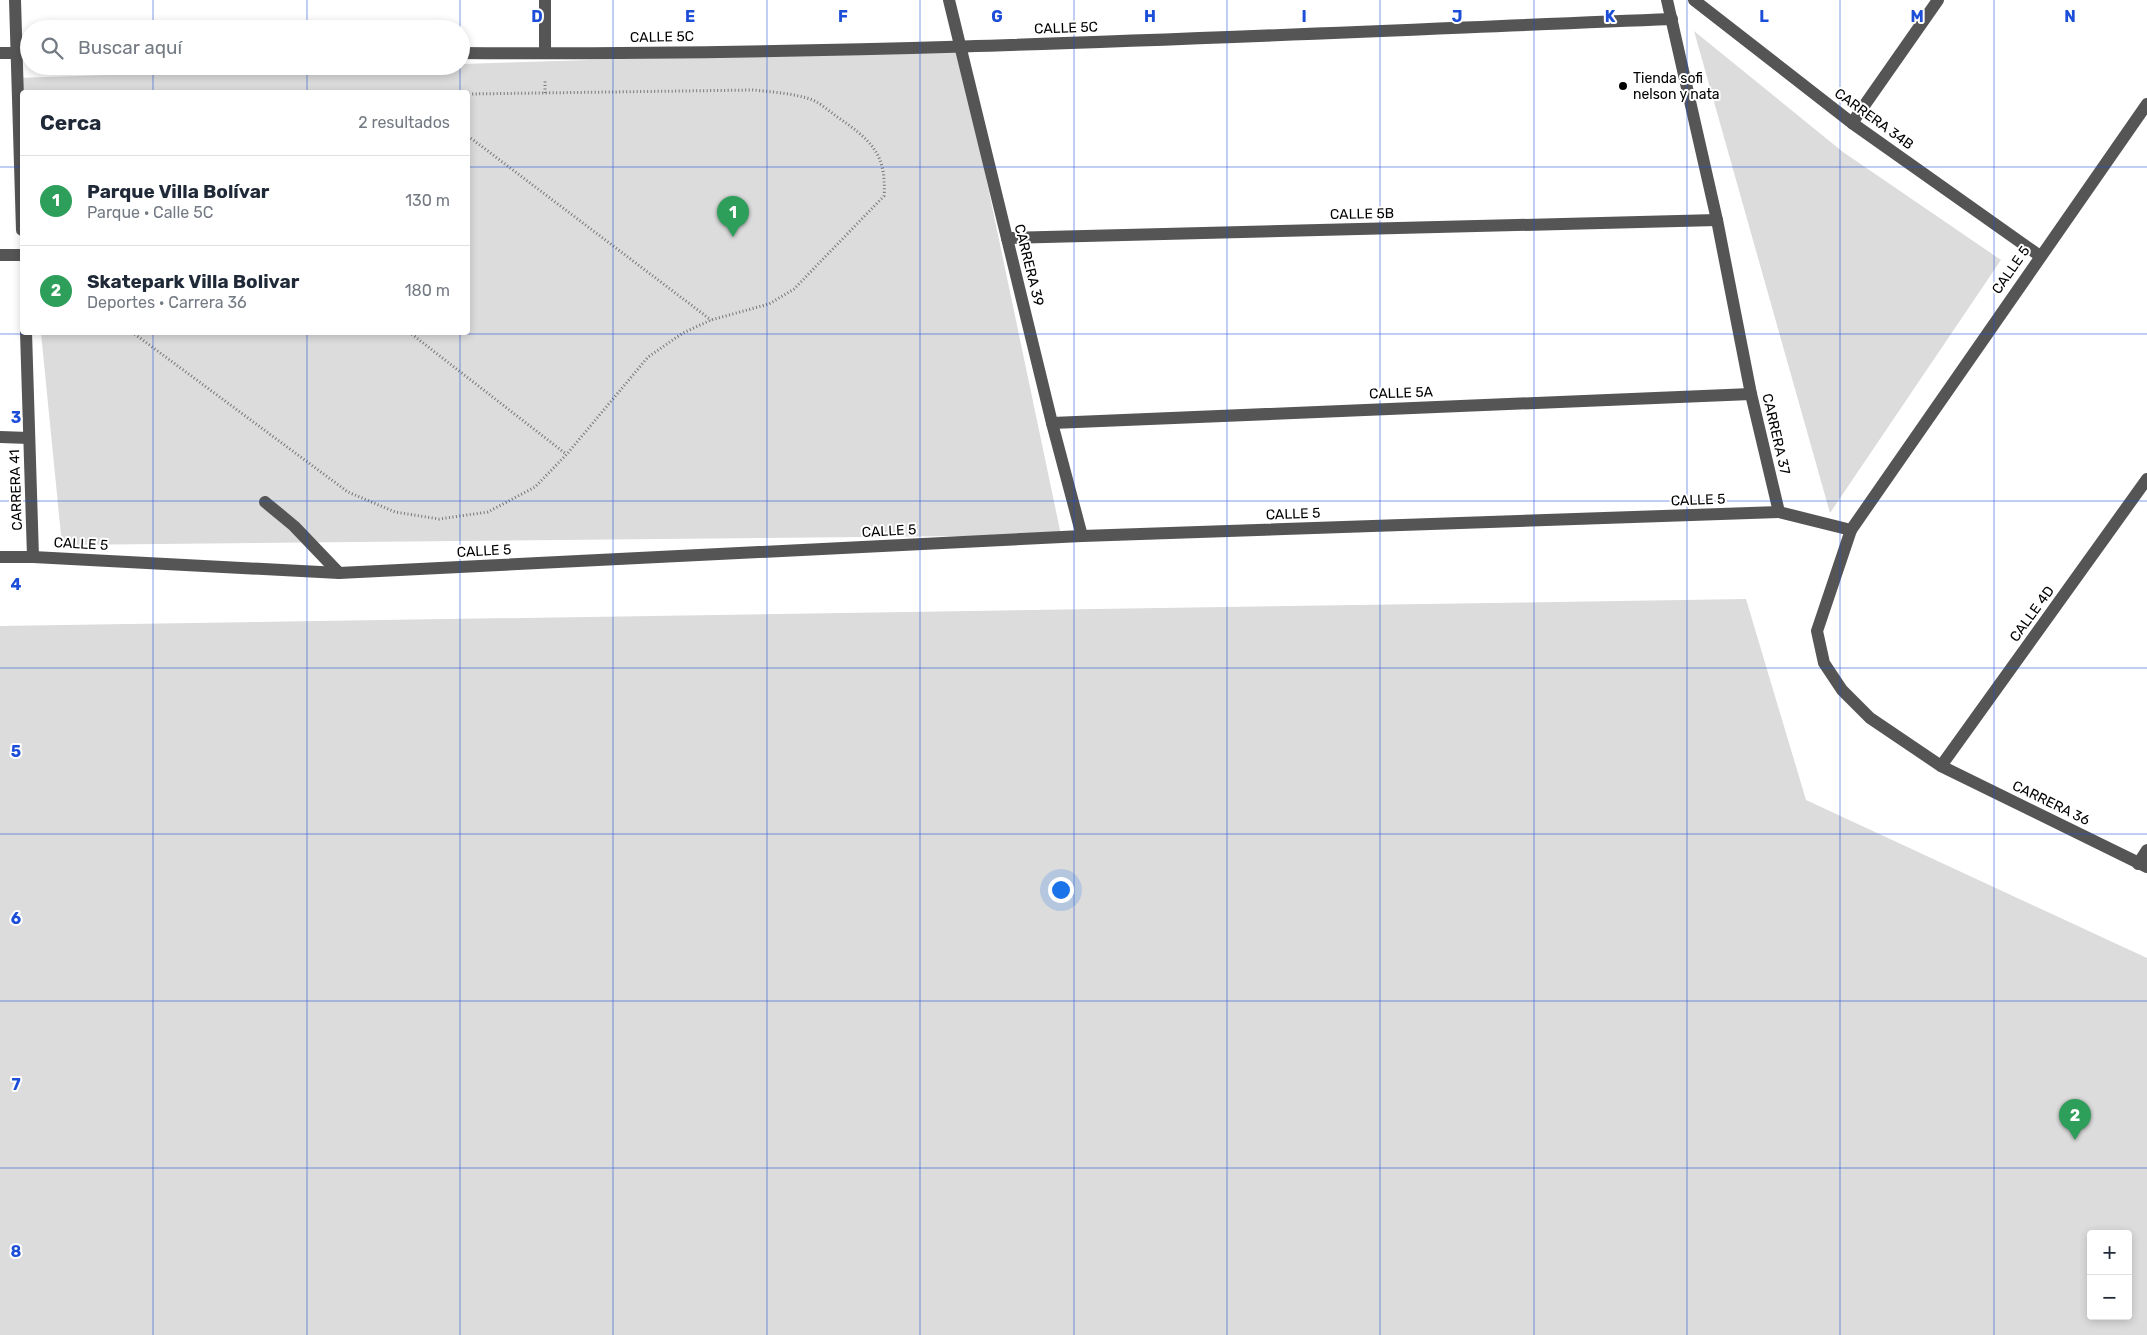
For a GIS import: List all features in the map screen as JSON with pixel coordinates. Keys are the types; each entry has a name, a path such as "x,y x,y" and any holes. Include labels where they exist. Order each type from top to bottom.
{"street":[{"path":"15,0 20,33"},
{"path":"545,0 545,53"},
{"name":"CARRERA 39","path":"949,0 1052,423 1082,536"},
{"name":"CARRERA 37","path":"1667,0 1717,220 1751,394 1779,512"},
{"name":"CARRERA 34B","path":"1694,0 1852,123 2040,256"},
{"path":"1852,123 1938,0"},
{"name":"CALLE 5C","path":"470,53 960,47 1672,19"},
{"path":"0,53 20,53"},
{"path":"23,75 23,90"},
{"name":"CALLE 5","path":"1851,530 2146,106"},
{"name":"CALLE 5B","path":"1007,238 1717,220"},
{"path":"0,255 20,254"},
{"name":"CARRERA 41","path":"26,335 33,557"},
{"name":"CALLE 5A","path":"1052,423 1751,394"},
{"path":"0,438 29,438"},
{"name":"CALLE 4D","path":"1942,766 2147,480"},
{"path":"265,502 294,526 339,573"},
{"path":"1779,512 1851,530 1817,631 1824,663 1842,690 1870,718 1942,766"},
{"name":"CALLE 5","path":"0,557 33,557 339,573 1082,536 1779,512"},
{"name":"CARRERA 36","path":"1942,766 2142,865"},
{"path":"2142,865 2147,850"}],"path":[{"path":"136,335 348,492 395,512 440,519 488,512 535,487 566,454 648,357 683,333 711,320 769,304 794,289 884,196 885,178 879,155 862,133 813,100 788,93 753,90 470,94"},
{"path":"470,138 711,320"},
{"path":"413,335 566,454"}],"shaded area":[{"path":"1694,31 1843,152 2001,260 1830,513"},
{"path":"959,49 1061,535 62,545 41,335 470,335 470,90 21,90 16,78 110,75 470,75 470,64"},
{"path":"1746,599 1806,800 2147,958 2147,1335 0,1335 0,626"}],"place":[{"name":"Tienda sofi nelson y nata","path":"1623,86"},
{"name":"Parque Villa Bolívar","path":"733,237"},
{"name":"Skatepark Villa Bolivar","path":"2075,1140"}]}
